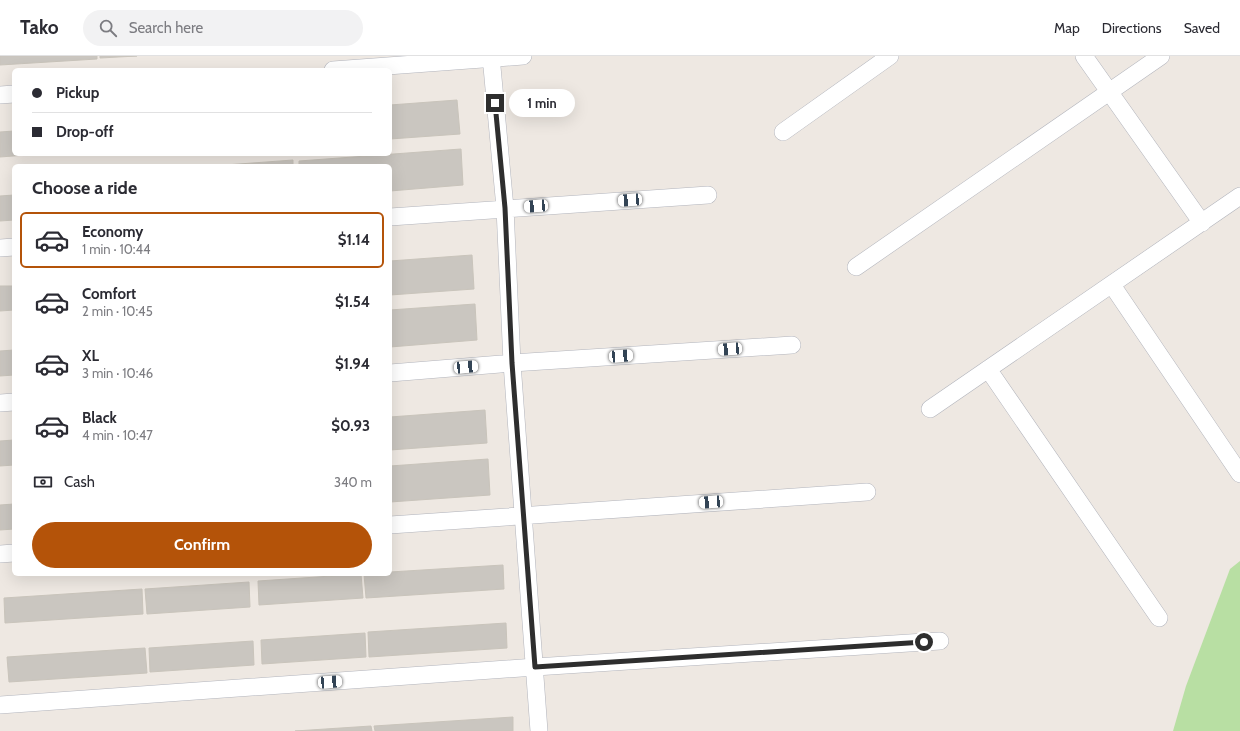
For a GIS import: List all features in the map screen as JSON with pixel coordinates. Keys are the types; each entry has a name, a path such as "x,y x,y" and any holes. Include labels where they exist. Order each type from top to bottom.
{"street":[{"path":"357,68 491,57 523,56"},
{"path":"783,132 890,56"},
{"path":"1084,56 1202,223"},
{"path":"856,267 1161,56"},
{"path":"491,57 505,208 512,363 540,731"},
{"path":"0,95 12,94"},
{"path":"392,217 708,195"},
{"path":"930,410 1202,223 1238,201"},
{"path":"0,248 12,247"},
{"path":"1112,285 1240,474"},
{"path":"392,373 512,363 792,345"},
{"path":"988,369 1159,618"},
{"path":"0,403 12,402"},
{"path":"392,524 867,492"},
{"path":"0,554 12,552"},
{"path":"0,705 535,667 940,641"}],"green space":[{"path":"1240,561 1240,731 1173,731 1186,686 1230,569"}],"building":[{"path":"0,56 97,56 97,59 0,65"},
{"path":"100,56 137,56 100,58"},
{"path":"457,100 460,134 392,139 392,105"},
{"path":"12,131 13,156 0,157 0,132"},
{"path":"461,149 463,185 392,191 392,164 299,164 299,161 366,156 392,156 392,154"},
{"path":"293,160 293,164 239,164"},
{"path":"12,195 12,220 0,221 0,196"},
{"path":"472,255 474,289 392,295 392,261"},
{"path":"0,286 12,286 12,310 0,311"},
{"path":"475,304 477,340 392,347 392,310"},
{"path":"12,350 12,375 0,376 0,351"},
{"path":"485,410 487,443 392,450 392,417"},
{"path":"12,440 12,465 0,466 0,441"},
{"path":"488,459 490,495 392,502 392,466"},
{"path":"12,504 12,529 0,530 0,505"},
{"path":"503,565 504,589 366,598 364,576 392,576 392,572"},
{"path":"332,576 361,576 363,598 259,605 258,581"},
{"path":"249,582 250,607 147,614 145,589"},
{"path":"142,589 143,614 5,623 4,598"},
{"path":"506,623 507,648 369,657 368,632"},
{"path":"365,633 366,657 262,664 261,640"},
{"path":"253,641 254,665 150,672 149,648"},
{"path":"145,648 147,673 9,682 7,657"},
{"path":"513,717 513,731 375,731 374,726"},
{"path":"371,726 372,731 295,731"}],"route":[{"path":"495,103 505,208 512,363 535,667 924,642"}]}
